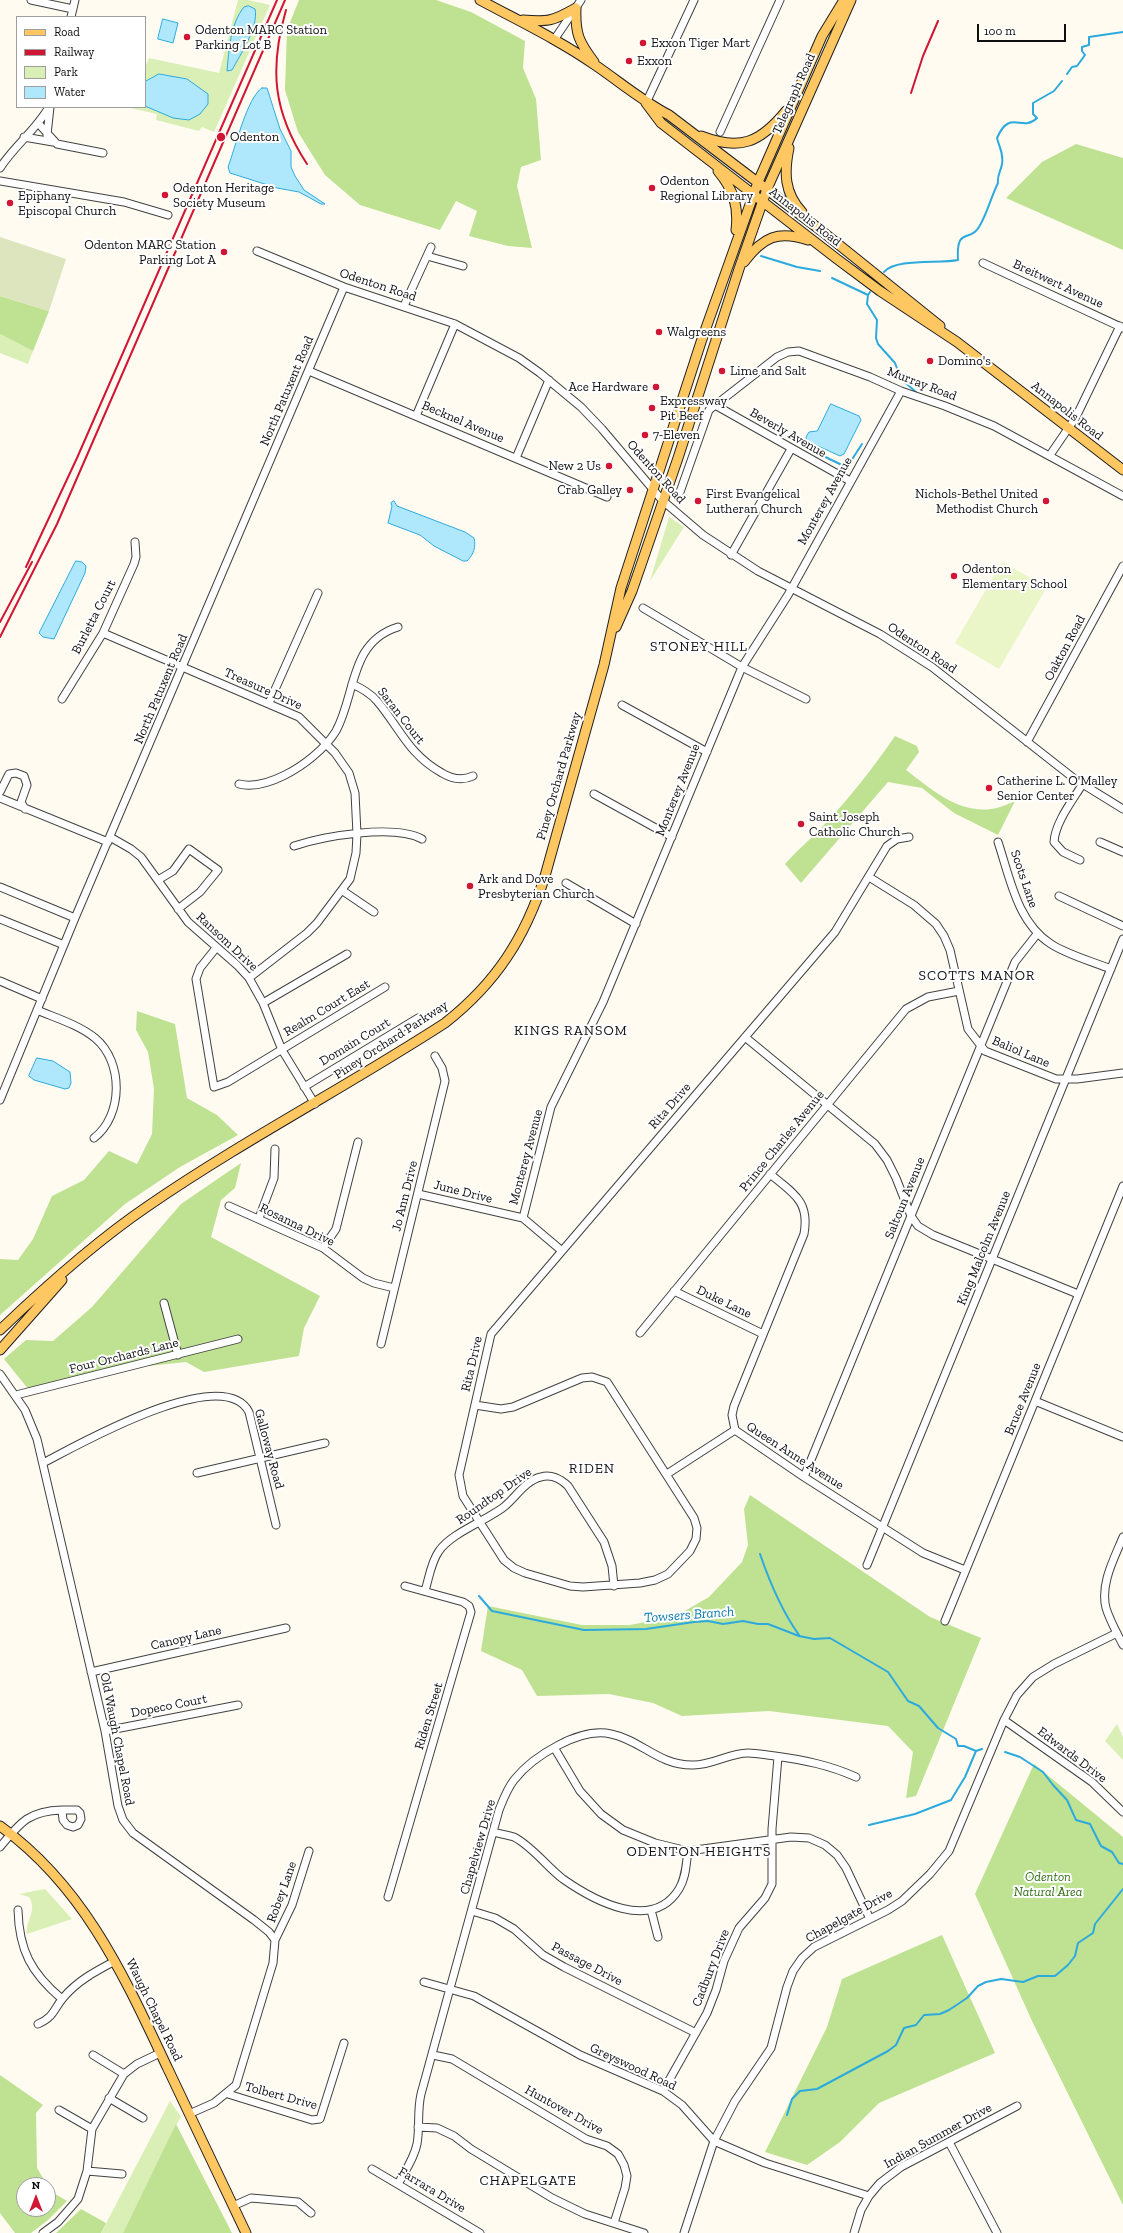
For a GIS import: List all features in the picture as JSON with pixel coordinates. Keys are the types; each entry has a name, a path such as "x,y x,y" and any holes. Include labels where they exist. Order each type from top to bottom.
{"main road":[{"name":"Annapolis Road","path":"480,0 554,40 596,65 646,103 669,115 924,311 957,342"},
{"name":"Telegraph Road","path":"754,193 822,36 844,0"},
{"name":"Telegraph Road","path":"763,200 851,0"},
{"path":"516,19 546,22 554,20 576,8"},
{"path":"576,8 575,25 578,37 596,65"},
{"path":"691,132 722,143 733,144 748,142 761,137 773,127 794,100"},
{"name":"Annapolis Road","path":"646,103 661,123 754,193 816,243 880,291 957,342 1123,470"},
{"path":"794,127 786,165 787,183 790,196 797,206 823,232"},
{"path":"706,158 726,181 736,201 738,219 734,248"},
{"name":"Piney Orchard Parkway","path":"0,1330 35,1297 122,1224 171,1190 315,1104 445,1023 479,994 515,946 528,920 545,876 609,645 621,588 734,248 754,193"},
{"name":"Piney Orchard Parkway","path":"609,645 632,591 662,500 678,458 739,269 763,200"},
{"path":"739,269 758,244 772,237 789,235 816,243"},
{"name":"Piney Orchard Parkway","path":"0,1350 82,1258"},
{"name":"Waugh Chapel Road","path":"0,1826 11,1834 48,1868 79,1903 115,1961 246,2233"}],"street":[{"path":"30,0 73,9"},
{"path":"71,16 75,0"},
{"path":"554,40 581,0"},
{"path":"646,103 694,0"},
{"path":"720,132 780,0"},
{"path":"0,168 10,153 38,123 48,108"},
{"path":"47,135 49,108"},
{"path":"38,123 53,142"},
{"path":"24,137 103,153"},
{"path":"0,181 124,202 168,215"},
{"path":"404,306 431,247"},
{"name":"Odenton Road","path":"257,251 344,287 455,324 509,352 549,380 602,429 662,500 702,535 731,555 790,588 830,606 880,634 927,664 1082,785 1123,808"},
{"path":"427,256 463,266"},
{"name":"Breitwert Avenue","path":"983,263 1121,327"},
{"name":"North Patuxent Road","path":"0,1100 64,945 344,287"},
{"path":"416,416 455,324"},
{"path":"1050,455 1068,428 1121,327"},
{"name":"Murray Road","path":"715,405 777,356 788,352 799,351 870,377 901,391 945,406 994,426 1050,455 1123,496"},
{"name":"Becknel Avenue","path":"309,371 607,497"},
{"path":"516,458 549,380"},
{"name":"Monterey Avenue","path":"522,1218 551,1107 591,1029 742,667 790,588 901,391"},
{"path":"680,492 709,410 715,405"},
{"name":"Beverly Avenue","path":"715,405 850,481"},
{"path":"731,555 791,449"},
{"path":"678,458 691,462"},
{"name":"Burletta Court","path":"62,699 103,633 134,564 136,557 135,542"},
{"name":"Oakton Road","path":"1027,742 1123,566"},
{"path":"269,703 304,620 318,593"},
{"path":"643,608 742,667 806,699"},
{"path":"239,784 254,786 278,779 302,765 326,743 338,726 352,684 363,656 369,646 380,634 398,627"},
{"name":"Treasure Drive","path":"103,633 299,717 326,743 343,763 353,782 357,834 353,869 343,890 307,933 250,978"},
{"name":"Saran Court","path":"352,684 367,691 378,701 404,740 422,760 453,778 461,780 473,776"},
{"path":"622,705 707,752"},
{"path":"0,792 9,774 16,773 24,776 27,785 22,802 25,809"},
{"path":"1080,860 1063,852 1054,842 1057,829 1082,785"},
{"path":"594,794 672,837"},
{"name":"Ransom Drive","path":"0,798 25,809 109,839 131,849 148,866 188,922 250,978 263,1003 282,1050 315,1104"},
{"path":"294,846 325,837 357,834 408,833 422,839"},
{"name":"Rita Drive","path":"475,1405 488,1409 507,1408 582,1378 600,1378 612,1388 694,1518 697,1528 696,1539 690,1551 668,1574 655,1580 640,1584 614,1586 570,1586 514,1568 504,1560 463,1496 458,1475 491,1334 835,932 888,846 897,839 909,837"},
{"name":"Scots Lane","path":"998,842 1023,915 1037,934 1052,945 1111,969"},
{"path":"1100,842 1123,852"},
{"path":"158,880 174,871 189,849 218,870 200,892 178,909"},
{"name":"Baliol Lane","path":"869,877 914,905 936,924 944,936 950,950 968,1029 980,1046 991,1054 1045,1077 1066,1080 1123,1072"},
{"path":"566,883 636,924"},
{"path":"0,887 76,918"},
{"path":"343,890 374,912"},
{"path":"1059,896 1123,926"},
{"path":"0,919 64,945"},
{"name":"Saltoun Avenue","path":"804,1477 1015,962 1037,934"},
{"name":"King Malcolm Avenue","path":"867,1565 1123,939"},
{"name":"Realm Court East","path":"216,948 200,968 196,979 214,1087 228,1082 385,987"},
{"path":"263,1003 347,954"},
{"path":"0,981 42,999"},
{"name":"Prince Charles Avenue","path":"640,1333 906,1009 928,997 959,991"},
{"path":"37,1010 82,1029 95,1038 104,1046 112,1063 117,1097 113,1112 103,1131 94,1138"},
{"name":"Domain Court","path":"304,1087 418,1018"},
{"path":"745,1036 874,1144 887,1160 911,1216 918,1226 933,1235 1078,1294"},
{"name":"Jo Ann Drive","path":"381,1344 445,1081 442,1068 435,1056"},
{"path":"323,1248 336,1229 358,1142"},
{"path":"258,1218 274,1178 275,1149"},
{"name":"Queen Anne Avenue","path":"770,1174 794,1193 802,1203 806,1213 806,1223 804,1234 734,1406 732,1415 735,1430 740,1436 923,1553 965,1570"},
{"name":"Bruce Avenue","path":"944,1621 1123,1186"},
{"name":"June Drive","path":"418,1194 522,1218 562,1251"},
{"name":"Rosanna Drive","path":"229,1206 323,1248 363,1278 374,1283 394,1288"},
{"name":"Duke Lane","path":"674,1291 763,1334"},
{"path":"164,1303 178,1354"},
{"name":"Four Orchards Lane","path":"16,1395 238,1339"},
{"name":"Old Waugh Chapel Road","path":"0,1374 16,1395 30,1421 43,1463 105,1731 120,1814 127,1826 139,1837 254,1920 269,1932 275,1940"},
{"name":"Galloway Road","path":"43,1463 144,1413 214,1395 231,1397 246,1407 261,1458 276,1525"},
{"path":"1035,1401 1123,1437"},
{"path":"667,1474 735,1430"},
{"path":"197,1473 325,1443"},
{"name":"Roundtop Drive","path":"425,1591 440,1550 447,1542 504,1507 532,1480 541,1477 552,1477 561,1480 568,1486 604,1542 612,1566 614,1586"},
{"path":"1123,1537 1108,1576 1104,1591 1106,1608 1123,1645"},
{"name":"Riden Street","path":"388,1897 471,1612 469,1606 463,1602 405,1586"},
{"name":"Canopy Lane","path":"91,1672 286,1628"},
{"name":"Chapelgate Drive","path":"684,2233 714,2141 735,2101 769,2052 774,2039 787,1987 793,1971 802,1958 814,1948 902,1901 930,1874 949,1851 1004,1720 1017,1695 1033,1677 1054,1664 1117,1633"},
{"name":"Dopeco Court","path":"105,1731 238,1705"},
{"name":"Edwards Drive","path":"1004,1720 1092,1782 1123,1812"},
{"name":"Chapelview Drive","path":"398,2184 413,2157 417,2144 420,2102 499,1810 514,1780 532,1762 573,1738 593,1732 612,1734 628,1740 667,1762 692,1765 718,1762 747,1753 833,1766 856,1777"},
{"path":"555,1748 580,1791 601,1814 623,1830 655,1843 688,1851 791,1837 809,1838 825,1845 837,1855 846,1868 870,1919"},
{"name":"Cadbury Drive","path":"663,2091 696,2033 716,1990 731,1944 739,1928 765,1898 772,1884 772,1840 778,1757"},
{"path":"0,1847 28,1817 38,1812 62,1810"},
{"path":"494,1832 514,1837 530,1848 563,1879 616,1908 635,1912 651,1910 666,1902 679,1890 685,1872 688,1851"},
{"name":"Robey Lane","path":"275,1940 292,1906 309,1851"},
{"path":"18,1910 22,1945 28,1960 44,1983 62,1999"},
{"path":"651,1910 658,1937"},
{"name":"Passage Drive","path":"472,1911 495,1918 514,1929 543,1955 564,1967 696,2033"},
{"path":"189,2114 214,2103 228,2094 236,2085 272,1963 275,1940"},
{"path":"38,2024 53,2014 62,1999 84,1978 115,1961"},
{"name":"Greyswood Road","path":"424,1982 450,1988 474,1996 580,2055 663,2091 682,2105 714,2141 765,2163 868,2196"},
{"name":"Tolbert Drive","path":"228,2094 312,2120 320,2119 344,2043"},
{"path":"42,2233 58,2222 78,2199 87,2170 92,2129 124,2074 137,2064 160,2053"},
{"path":"93,2055 124,2074"},
{"name":"Huntover Drive","path":"433,2055 452,2059 576,2133 607,2146 618,2154 627,2176 625,2188 614,2223"},
{"path":"109,2098 143,2118"},
{"name":"Indian Summer Drive","path":"854,2233 861,2210 868,2196 880,2183 901,2167 1017,2106"},
{"path":"59,2110 92,2129"},
{"path":"418,2126 437,2128 454,2136 471,2149 552,2198 585,2214 644,2233"},
{"path":"949,2142 997,2233"},
{"name":"Farrara Drive","path":"372,2169 480,2233"},
{"path":"87,2170 122,2174"},
{"path":"233,2206 251,2198 298,2202 311,2213"}],"green space":[{"path":"238,0 248,0 270,5 214,132 202,127 199,131 156,120 157,114 130,108 146,108 146,65 149,58 219,73"},
{"path":"299,0 436,0 471,12 525,41 523,68 536,99 541,160 521,167 517,186 532,248 508,246 469,236 477,211 456,201 440,230 360,205 325,175 298,132 285,90 287,30"},
{"path":"1076,144 1123,158 1123,250 1006,198 1042,162"},
{"path":"0,237 66,259 49,311 0,296"},
{"path":"0,296 49,311 33,351 0,334"},
{"path":"0,334 33,351 28,364 0,353"},
{"path":"669,517 684,527 650,581"},
{"path":"1002,562 1047,587 999,669 955,643"},
{"path":"895,736 917,746 919,752 906,770 944,797 957,804 984,810 999,807 1015,801 998,835 954,813 922,788 888,782 801,883 785,864 842,805"},
{"path":"137,1011 175,1024 187,1098 217,1115 238,1135 180,1167 125,1204 0,1315 0,1259 18,1260 33,1239 52,1196 84,1180 109,1151 137,1164 152,1134 154,1089 148,1052 136,1030"},
{"path":"241,1163 235,1188 221,1200 211,1237 320,1296 304,1328 299,1356 204,1372 186,1362 110,1370 29,1390 4,1359 26,1340 53,1341 92,1307 181,1204"},
{"path":"750,1495 930,1617 981,1638 916,1796 906,1798 913,1752 888,1726 769,1711 682,1716 653,1703 609,1694 537,1696 522,1670 481,1651 488,1606 582,1625 630,1625 676,1616 709,1597 742,1562 748,1545 744,1509"},
{"path":"1117,1724 1123,1737 1123,1760 1105,1741"},
{"name":"Odenton Natural Area","path":"1034,1764 1123,1837 1123,2205 1032,2021 975,1894"},
{"path":"45,1889 72,1919 27,1934 32,1911 31,1902 29,1897 19,1894"},
{"path":"942,1935 995,2053 879,2103 840,2142 807,2165 765,2152 827,2027 842,1979"},
{"path":"0,2075 43,2105 36,2113 37,2168 42,2177 16,2177 16,2217 51,2217 31,2233 15,2233 0,2213"},
{"path":"170,2101 181,2117 123,2233 101,2233"},
{"path":"176,2124 232,2233 123,2233"},
{"path":"56,2194 67,2201 56,2212"},
{"path":"81,2209 106,2223 101,2233 56,2233"}],"water":[{"path":"249,6 255,9 252,32 232,70 227,71 233,29 239,14 244,7"},
{"path":"163,19 178,23 173,43 158,39"},
{"path":"159,74 187,79 208,94 208,104 200,114 189,120 173,118 146,106 146,81"},
{"path":"262,88 267,88 280,129 291,151 291,167 295,176 304,190 325,204 321,204 299,192 277,188 230,173 228,167 246,112 257,93"},
{"path":"831,404 859,416 861,420 844,454 840,456 807,441 806,437 809,432 817,431"},
{"path":"394,501 397,506 465,532 474,538 475,544 473,553 467,561 463,561 434,546 420,535 388,523 392,506 391,503"},
{"path":"76,561 82,562 86,566 85,573 54,639 43,637 39,633"},
{"path":"37,1058 53,1061 70,1072 71,1083 69,1088 65,1089 34,1080 29,1076"}],"waterway":[{"path":"1067,74 1072,67 1077,66 1085,55 1082,51 1082,47 1089,45 1089,37 1123,32"},
{"path":"884,272 890,268 908,263 958,260 958,249 961,239 972,234 979,227 998,183 1002,166 1002,153 997,138 1002,129 1011,122 1032,122 1037,118 1033,114 1033,103 1054,91 1062,81"},
{"path":"761,256 797,267 820,271"},
{"path":"832,278 868,295"},
{"path":"870,292 868,295 867,304 877,320 876,338 878,344 895,363 901,379 916,392"},
{"path":"819,447 817,453 844,466 849,464 862,444"},
{"path":"760,1554 776,1596 799,1635"},
{"name":"Towsers Branch","path":"479,1596 492,1611 584,1630 646,1629 694,1622 708,1621 723,1624 743,1621 768,1624 799,1636 814,1639 830,1638 888,1672 908,1701 919,1706 938,1728 956,1739 958,1746 964,1746 976,1751 982,1749"},
{"path":"869,1825 915,1814 951,1800 965,1777 976,1751"},
{"name":"Towsers Branch","path":"1005,1752 1020,1757 1043,1772 1067,1800 1076,1820 1090,1824 1101,1846 1112,1852 1119,1863 1123,1864"},
{"path":"787,2115 792,2099 800,2091 817,2089 888,2051 896,2045 904,2028 916,2025 924,2015 940,2014 949,2010 967,1998 978,1986 986,1982 1001,1979 1023,1982 1038,1976 1055,1976 1068,1965 1075,1956 1078,1943 1093,1933 1095,1924 1123,1889"}],"railway":[{"path":"26,567 77,458 277,0"},
{"path":"0,637 57,524 285,0"},
{"path":"286,10 277,52 277,90 287,126 307,164"},
{"path":"911,93 923,56 938,21"},
{"path":"0,622 32,562"}],"place":[{"name":"Odenton MARC Station Parking Lot B","path":"187,37"},
{"name":"Exxon Tiger Mart","path":"643,43"},
{"name":"Exxon","path":"629,61"},
{"name":"Odenton","path":"221,137"},
{"name":"Odenton Regional Library","path":"652,188"},
{"name":"Odenton Heritage Society Museum","path":"165,195"},
{"name":"Epiphany Episcopal Church","path":"10,203"},
{"name":"Odenton MARC Station Parking Lot A","path":"224,252"},
{"name":"Walgreens","path":"659,332"},
{"name":"Domino's","path":"930,361"},
{"name":"Lime and Salt","path":"722,371"},
{"name":"Ace Hardware","path":"656,387"},
{"name":"Expressway Pit Beef","path":"652,408"},
{"name":"7-Eleven","path":"645,435"},
{"name":"New 2 Us","path":"609,466"},
{"name":"Crab Galley","path":"630,490"},
{"name":"First Evangelical Lutheran Church","path":"698,501"},
{"name":"Nichols-Bethel United Methodist Church","path":"1046,501"},
{"name":"Odenton Elementary School","path":"954,576"},
{"name":"Catherine L. O'Malley Senior Center","path":"989,788"},
{"name":"Saint Joseph Catholic Church","path":"801,824"},
{"name":"Ark and Dove Presbyterian Church","path":"470,886"}],"district":[{"name":"STONEY HILL","path":"699,647"},
{"name":"SCOTTS MANOR","path":"977,976"},
{"name":"KINGS RANSOM","path":"571,1031"},
{"name":"RIDEN","path":"592,1469"},
{"name":"ODENTON HEIGHTS","path":"699,1852"},
{"name":"CHAPELGATE","path":"528,2181"}]}
